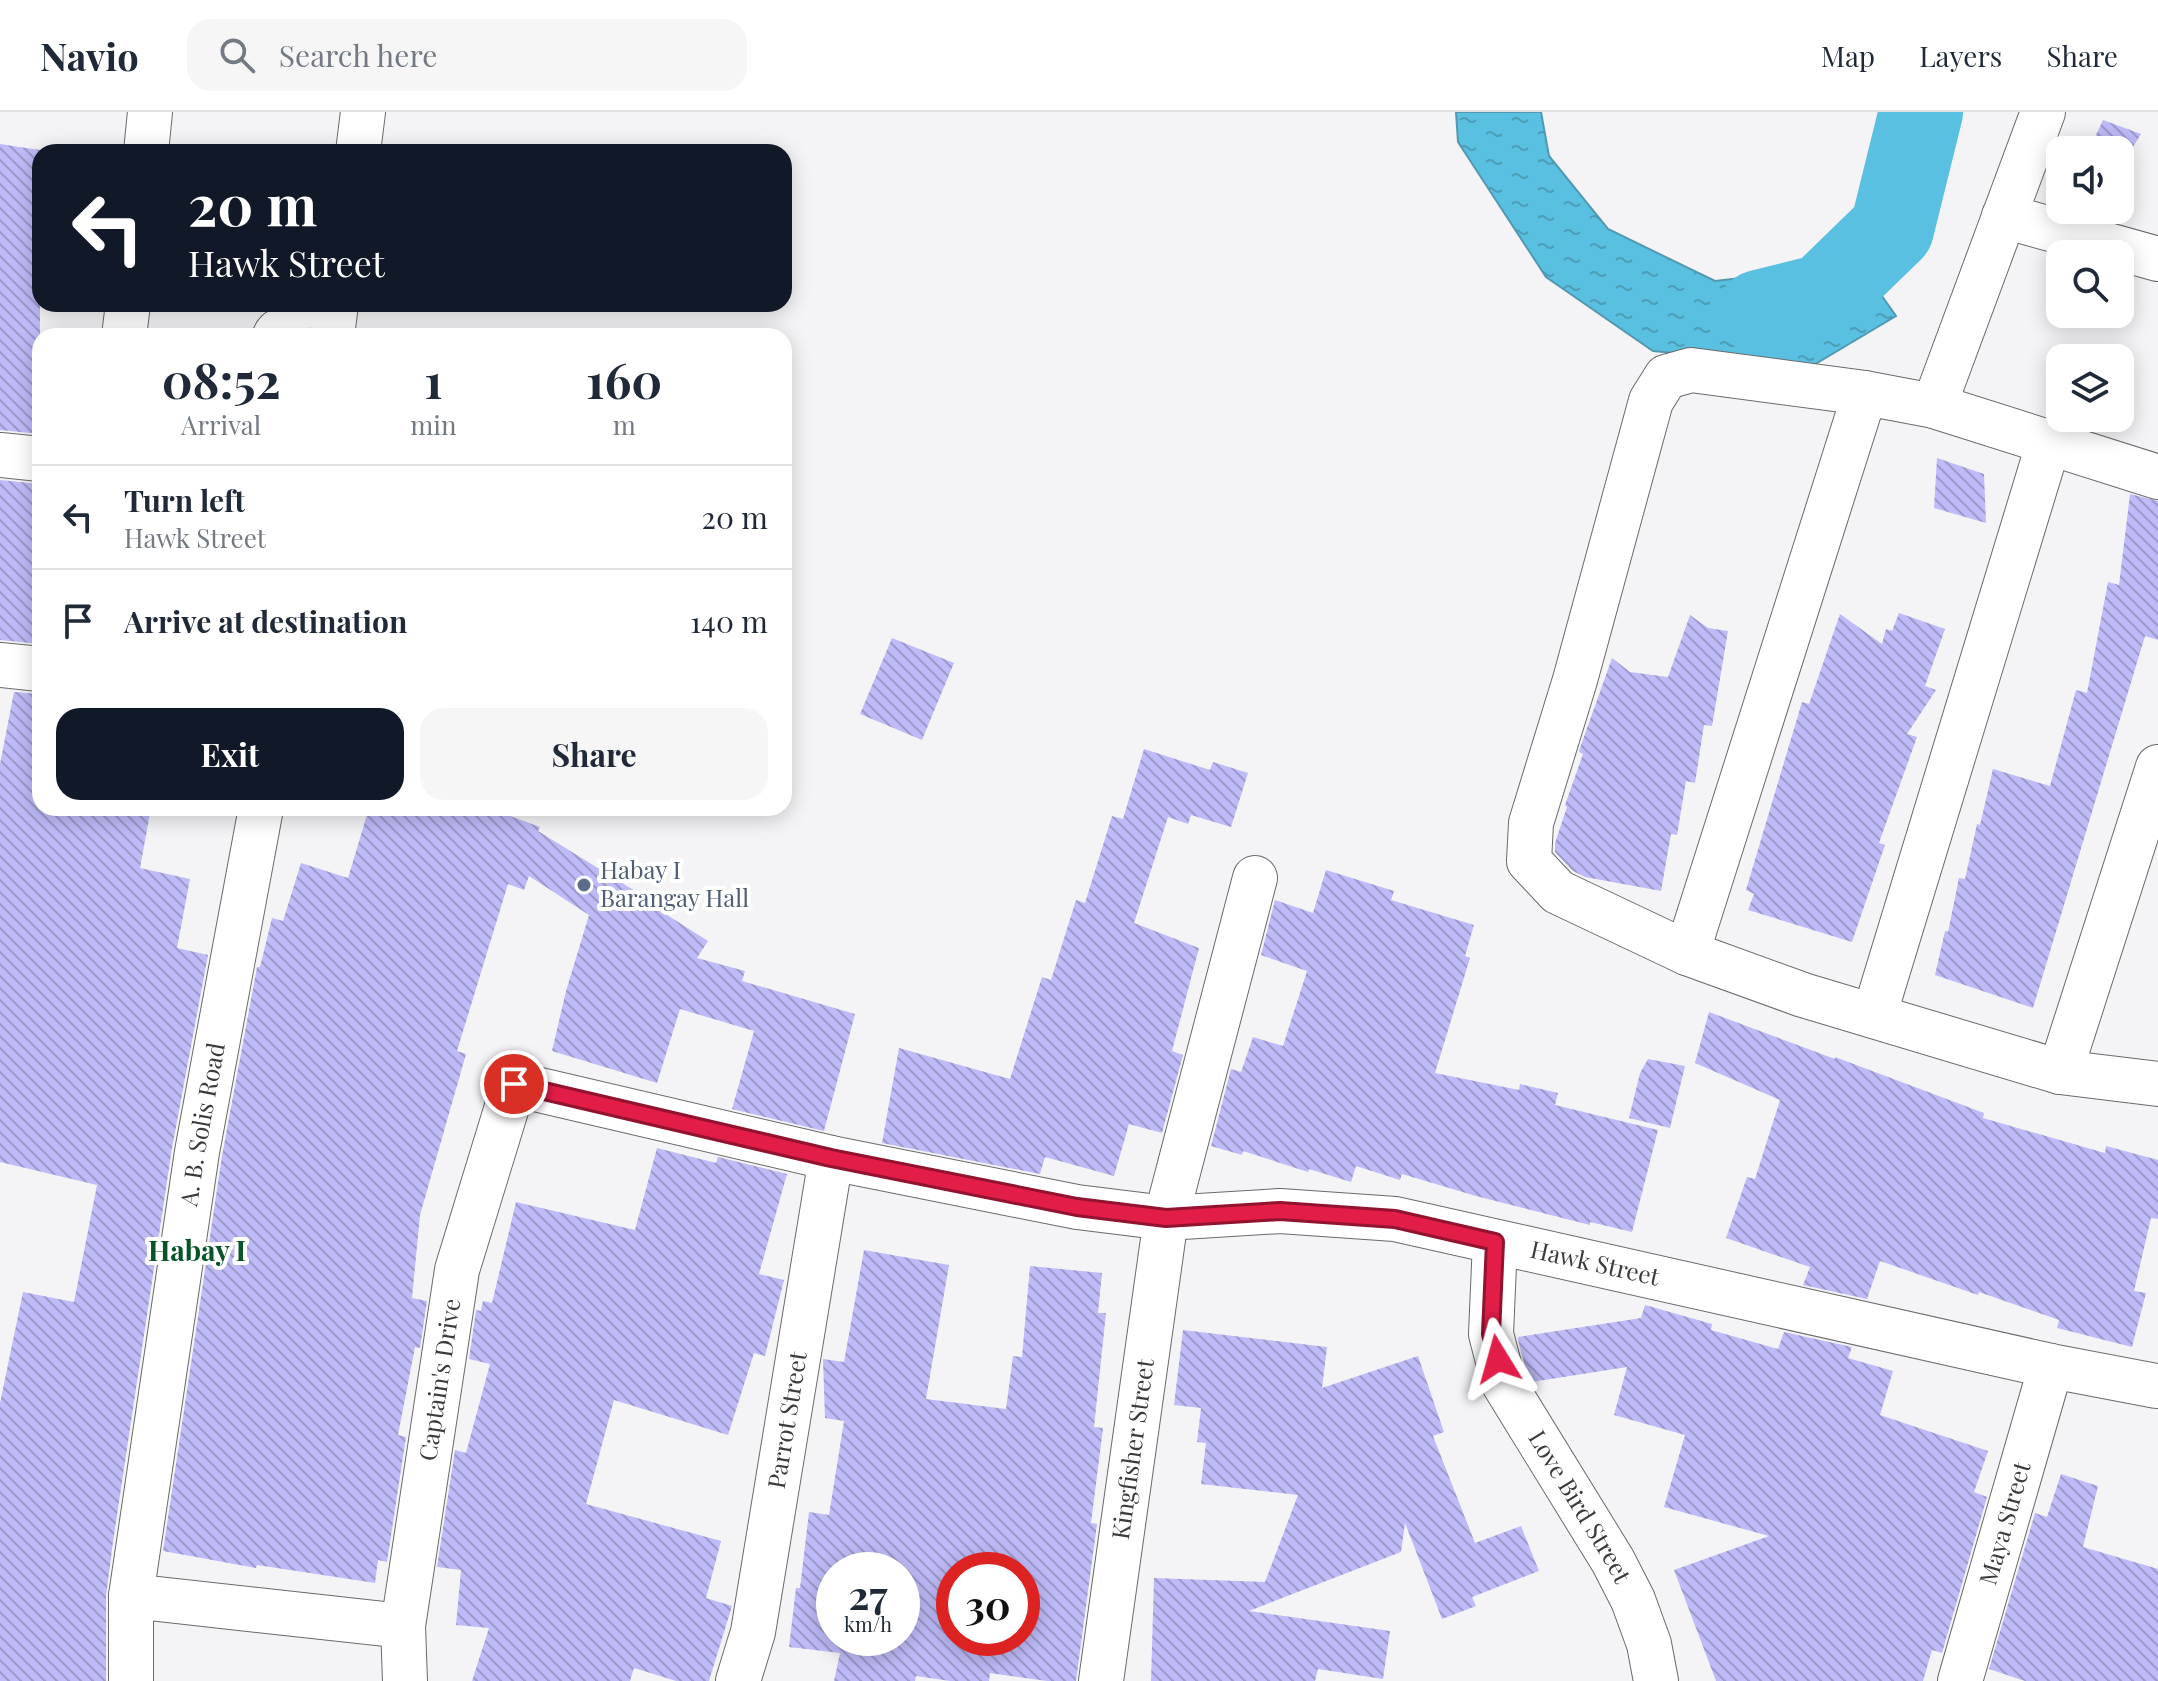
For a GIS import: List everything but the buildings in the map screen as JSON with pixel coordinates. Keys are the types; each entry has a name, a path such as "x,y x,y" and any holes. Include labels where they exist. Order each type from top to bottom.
{"street":[{"path":"147,144 150,112"},
{"path":"359,144 363,112"},
{"path":"1934,406 2043,112"},
{"path":"2004,216 2158,259"},
{"path":"2158,477 1934,406 1865,393 1691,370 1666,377 1651,401 1575,680 1531,823 1529,861 1558,892 1687,953 1803,995 2060,1072 2158,1084"},
{"path":"1687,953 1865,393"},
{"path":"1874,1016 2049,442"},
{"path":"0,455 32,458"},
{"path":"0,665 32,668"},
{"path":"2060,1072 2158,767"},
{"name":"A. B. Solis Road","path":"131,1681 131,1596 197,1152 260,816"},
{"name":"Kingfisher Street","path":"1101,1681 1166,1218 1255,878"},
{"name":"Hawk Street","path":"514,1084 831,1158 1077,1207 1166,1218 1280,1211 1395,1219 2051,1366 2156,1386"},
{"name":"Captain's Drive","path":"405,1681 403,1626 457,1270 514,1084"},
{"name":"Parrot Street","path":"738,1681 753,1632 831,1158"},
{"name":"Love Bird Street","path":"1495,1242 1491,1334 1504,1384 1613,1561 1633,1600 1649,1644 1656,1681"},
{"name":"Maya Street","path":"1960,1681 2051,1366"},
{"path":"131,1596 403,1626"}],"lane":[{"path":"268,328 275,321 334,318"}],"water":[{"path":"1456,112 1541,112 1549,156 1608,229 1715,281 1793,272 1848,248 1896,316 1812,366 1653,351 1546,277 1458,142"}],"waterway":[{"path":"1759,312 1823,296 1892,229 1921,112"}],"place":[{"name":"Habay I Barangay Hall","path":"584,885"}],"district":[{"name":"Habay I","path":"197,1251"}],"route":[{"path":"514,1084 831,1158 1077,1207 1166,1218 1280,1211 1395,1219 1495,1242 1491,1334 1498,1359"}]}
